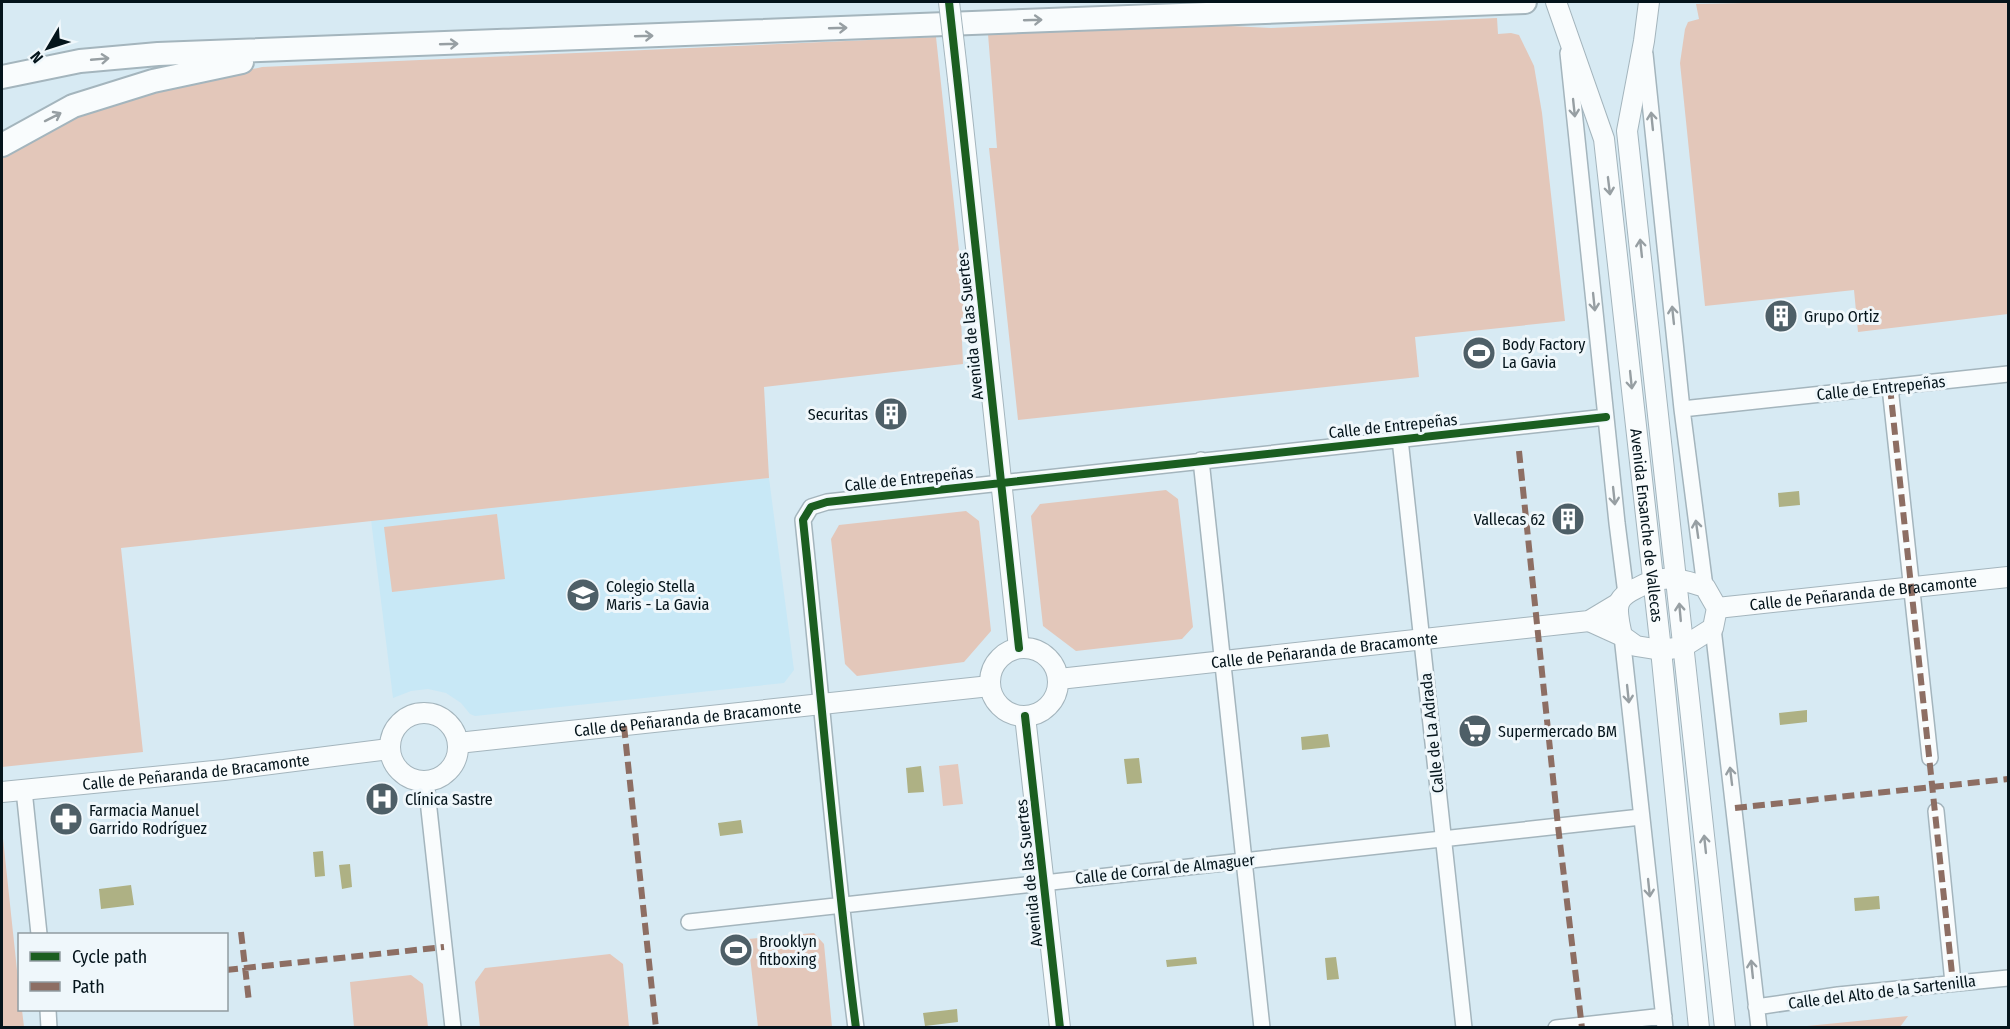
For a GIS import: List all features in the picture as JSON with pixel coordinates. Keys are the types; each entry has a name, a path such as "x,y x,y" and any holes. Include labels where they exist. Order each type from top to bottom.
{"highway":[{"path":"2,77 80,61 158,54 1525,2"},
{"path":"2,145 73,106 153,81 244,62 390,46"}],"main road":[{"name":"Avenida de las Suertes","path":"949,2 1019,648"},
{"name":"Avenida Ensanche de Vallecas","path":"1556,2 1604,139 1661,650 1699,1028"},
{"name":"Avenida Ensanche de Vallecas","path":"1649,2 1627,131 1725,1028"},
{"name":"Calle de Peñaranda de Bracamonte","path":"1059,679 1590,621 1653,579 1677,577 1705,587"},
{"name":"Calle de Peñaranda de Bracamonte","path":"1717,608 2008,577"},
{"path":"1590,621 1622,636 1636,646 1661,650 1683,647 1713,628 1717,608 1705,587"},
{"name":"Avenida Ensanche de Vallecas","path":"1622,636 1619,620 1623,598"},
{"path":"1019,648 1033,649 1046,655 1055,666 1059,679 1057,693 1050,705 1039,713 1025,716 1013,714 1002,708 994,698 990,686 990,675 1000,657 1019,648"},
{"name":"Calle de Peñaranda de Bracamonte","path":"458,743 990,686"},
{"path":"426,712 438,715 448,722 455,732 458,743 458,754 446,774 426,782 405,776 397,769 389,750 390,738 395,727 404,718 414,713 426,712"},
{"name":"Avenida de las Suertes","path":"1025,716 1060,1028"},
{"name":"Calle de Peñaranda de Bracamonte","path":"2,792 213,771 389,750"}],"street":[{"name":"Avenida Ensanche de Vallecas","path":"1566,29 1623,598"},
{"name":"Avenida Ensanche de Vallecas","path":"1644,41 1683,409 1705,587"},
{"name":"Calle de Entrepeñas","path":"1683,409 2008,374"},
{"path":"1890,387 1930,758"},
{"name":"Calle de Entrepeñas","path":"856,1028 840,905 823,703 803,520 811,507 827,502 1001,482 1606,417"},
{"name":"Calle de La Adrada","path":"1400,439 1464,1028"},
{"path":"1202,460 1262,1028"},
{"path":"1713,628 1759,1028"},
{"name":"Avenida Ensanche de Vallecas","path":"1622,636 1664,1022"},
{"path":"426,782 453,1028"},
{"path":"24,790 39,933"},
{"path":"1936,811 1953,983"},
{"name":"Calle de Corral de Almaguer","path":"688,922 1641,817"},
{"name":"Calle del Alto de la Sartenilla","path":"1756,1007 1838,995 2008,978"},
{"path":"48,1011 50,1028"},
{"path":"1556,1028 1664,1022"}],"shaded area":[{"path":"2008,2 2008,314 1858,332 1854,290 1705,306 1680,63 1685,29 1688,22 1699,19 1696,4"},
{"path":"1497,18 1498,34 1519,35 1534,66 1542,113 1565,321 1415,337 1419,377 1018,420 989,148 997,148 988,34 1210,25 1271,28"},
{"path":"936,37 966,316 961,318 963,364 764,387 769,478 121,548 143,752 2,767 2,157 30,138 93,110 160,90 262,67"},
{"name":"Colegio Stella Maris - La Gavia","path":"769,478 794,670 784,683 475,716 446,693 428,689 411,691 393,698 371,520"},
{"path":"1166,490 1178,499 1193,627 1182,639 1076,651 1043,626 1031,516 1040,504"},
{"path":"1799,491 1800,505 1779,507 1778,493"},
{"path":"966,511 979,521 991,631 964,662 857,676 845,664 831,539 839,525"},
{"path":"497,514 505,579 392,592 384,527"},
{"path":"1807,710 1807,722 1780,725 1779,713"},
{"path":"1328,734 1330,747 1302,750 1301,737"},
{"path":"1139,758 1142,783 1127,784 1124,759"},
{"path":"958,764 963,804 943,806 939,766"},
{"path":"921,766 924,792 908,793 906,768"},
{"path":"741,820 743,833 720,836 718,823"},
{"path":"2,829 18,980 18,1011 22,1011 24,1027 2,1027"},
{"path":"323,851 325,876 315,877 313,852"},
{"path":"350,864 352,887 342,889 339,865"},
{"path":"131,885 134,905 101,909 99,889"},
{"path":"1879,896 1880,909 1855,911 1854,898"},
{"path":"814,933 824,944 832,1027 758,1027 748,939"},
{"path":"610,954 623,964 629,1027 480,1027 475,982 485,968"},
{"path":"1196,957 1197,964 1167,967 1166,960"},
{"path":"1336,957 1339,979 1327,980 1325,958"},
{"path":"411,975 423,984 428,1027 354,1027 350,982"},
{"path":"957,1009 958,1022 925,1026 923,1013"},
{"path":"1908,1016 1900,1027 1797,1027"}],"marked path":[{"path":"1890,387 1953,983"},
{"path":"1519,451 1558,826 1582,1028"},
{"path":"624,726 656,1028"},
{"path":"1735,808 2008,779"},
{"path":"241,932 249,1002"},
{"path":"228,970 444,947"}],"cycle path":[{"path":"949,2 1019,648"},
{"path":"856,1028 834,838 803,520 811,507 827,502 1606,417"},
{"path":"1025,716 1060,1028"}],"place":[{"name":"Grupo Ortiz","path":"1781,316"},
{"name":"Body Factory La Gavia","path":"1479,353"},
{"name":"Securitas","path":"891,414"},
{"name":"Vallecas 62","path":"1568,519"},
{"name":"Colegio Stella Maris - La Gavia","path":"583,595"},
{"name":"Supermercado BM","path":"1475,731"},
{"name":"Clínica Sastre","path":"382,799"},
{"name":"Farmacia Manuel Garrido Rodríguez","path":"66,819"},
{"name":"Brooklyn fitboxing","path":"736,950"}]}
